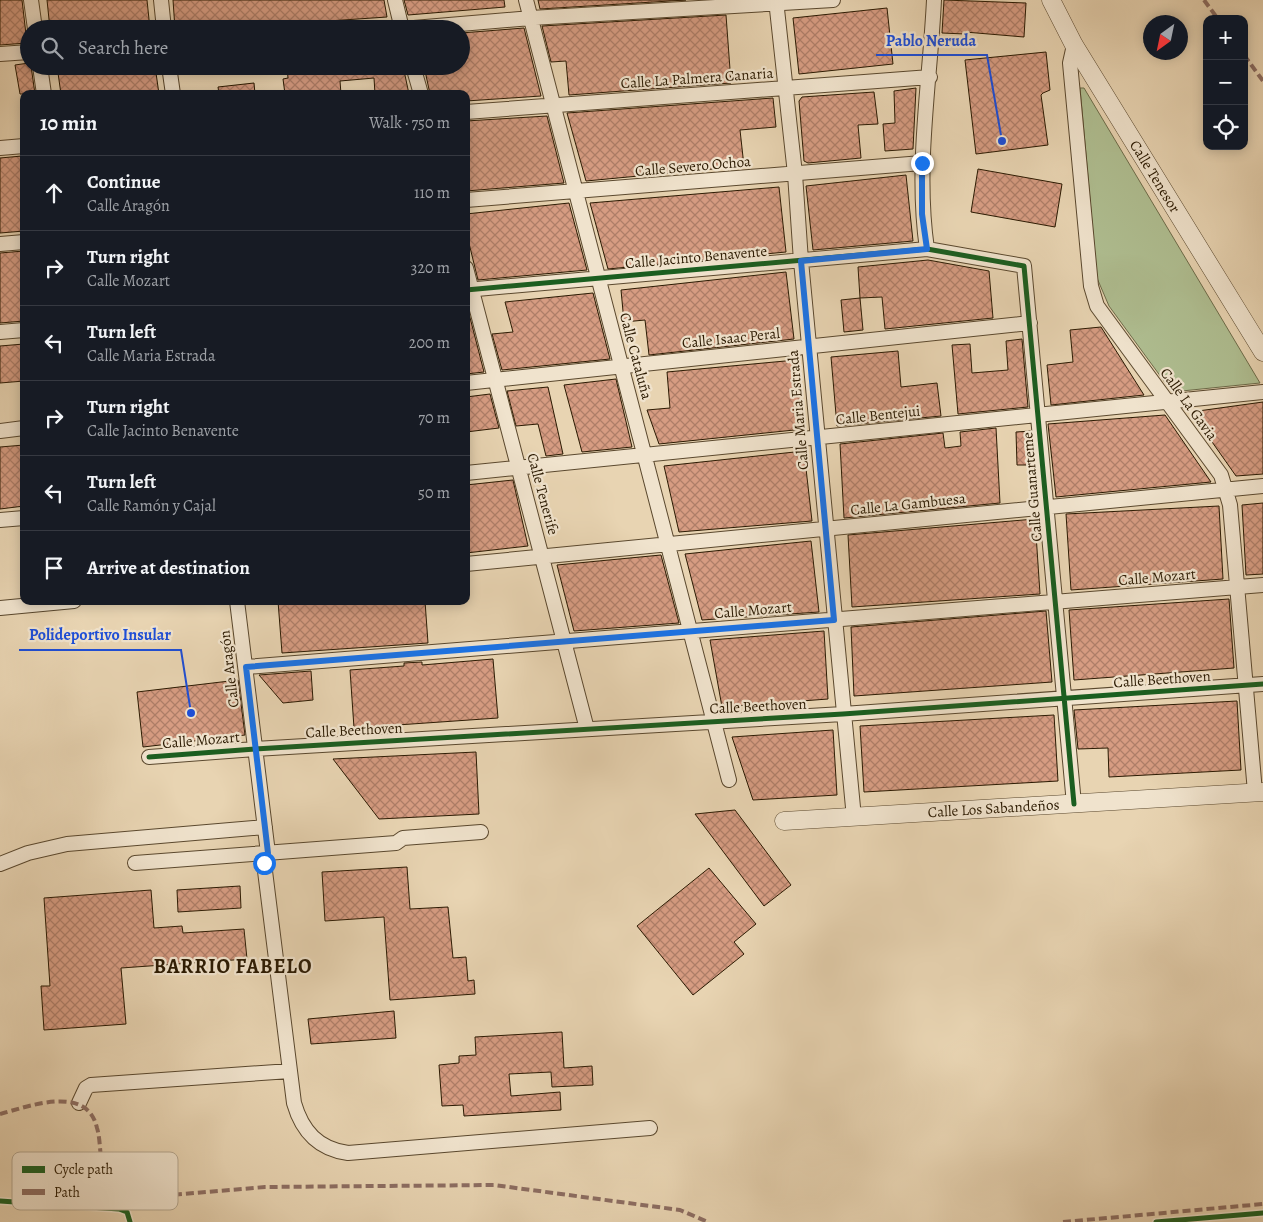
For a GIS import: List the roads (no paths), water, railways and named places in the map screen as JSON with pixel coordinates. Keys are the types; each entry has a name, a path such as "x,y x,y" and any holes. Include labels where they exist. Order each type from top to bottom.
{"street":[{"path":"31,0 34,20"},
{"path":"161,0 163,20"},
{"path":"395,0 400,20"},
{"name":"Calle Cataluña","path":"526,0 692,631 729,780"},
{"path":"470,23 776,2 833,0"},
{"path":"927,249 922,214 922,163 930,77 934,0"},
{"name":"Calle Tenesor","path":"1051,0 1074,45 1263,352"},
{"name":"Calle Maria Estrada","path":"776,2 795,174 817,438 854,818"},
{"name":"Calle La Gavia","path":"1074,45 1070,62 1091,286 1097,306 1221,475 1226,489 1230,504 1246,685 1259,792"},
{"path":"0,54 20,53"},
{"path":"41,75 43,90"},
{"path":"170,75 172,90"},
{"path":"416,75 420,90"},
{"name":"Calle La Palmera Canaria","path":"470,112 930,77"},
{"path":"0,148 20,146"},
{"name":"Calle Severo Ochoa","path":"470,200 922,163"},
{"path":"0,244 20,242"},
{"name":"Calle Jacinto Benavente","path":"470,290 927,249"},
{"name":"Calle Guanarteme","path":"927,249 1024,266 1074,804"},
{"name":"Calle Tenerife","path":"470,293 496,380 587,729"},
{"name":"Calle Isaac Peral","path":"470,383 1030,322"},
{"path":"0,332 20,330"},
{"name":"Calle Bentejui","path":"470,473 1263,392"},
{"path":"0,431 20,428"},
{"name":"Calle La Gambuesa","path":"470,564 1263,486"},
{"path":"0,520 20,518"},
{"name":"Calle Mozart","path":"246,667 1263,585"},
{"path":"0,608 32,605"},
{"name":"Calle Aragón","path":"238,605 268,853 264,863 294,1103 306,1131 321,1144 338,1152 359,1152 650,1128"},
{"name":"Calle Beethoven","path":"255,748 843,714 1263,684"},
{"name":"Calle Mozart","path":"150,757 255,748"},
{"name":"Calle Los Sabandeños","path":"784,821 1259,792"},
{"path":"0,864 28,853 67,844 265,827"},
{"path":"135,863 396,843 403,838 481,832"},
{"path":"79,1103 86,1088 91,1085 290,1071"}],"place":[{"name":"Pablo Neruda","path":"1002,141"},
{"name":"Polideportivo Insular","path":"191,713"}],"district":[{"name":"BARRIO FABELO","path":"233,966"}]}
